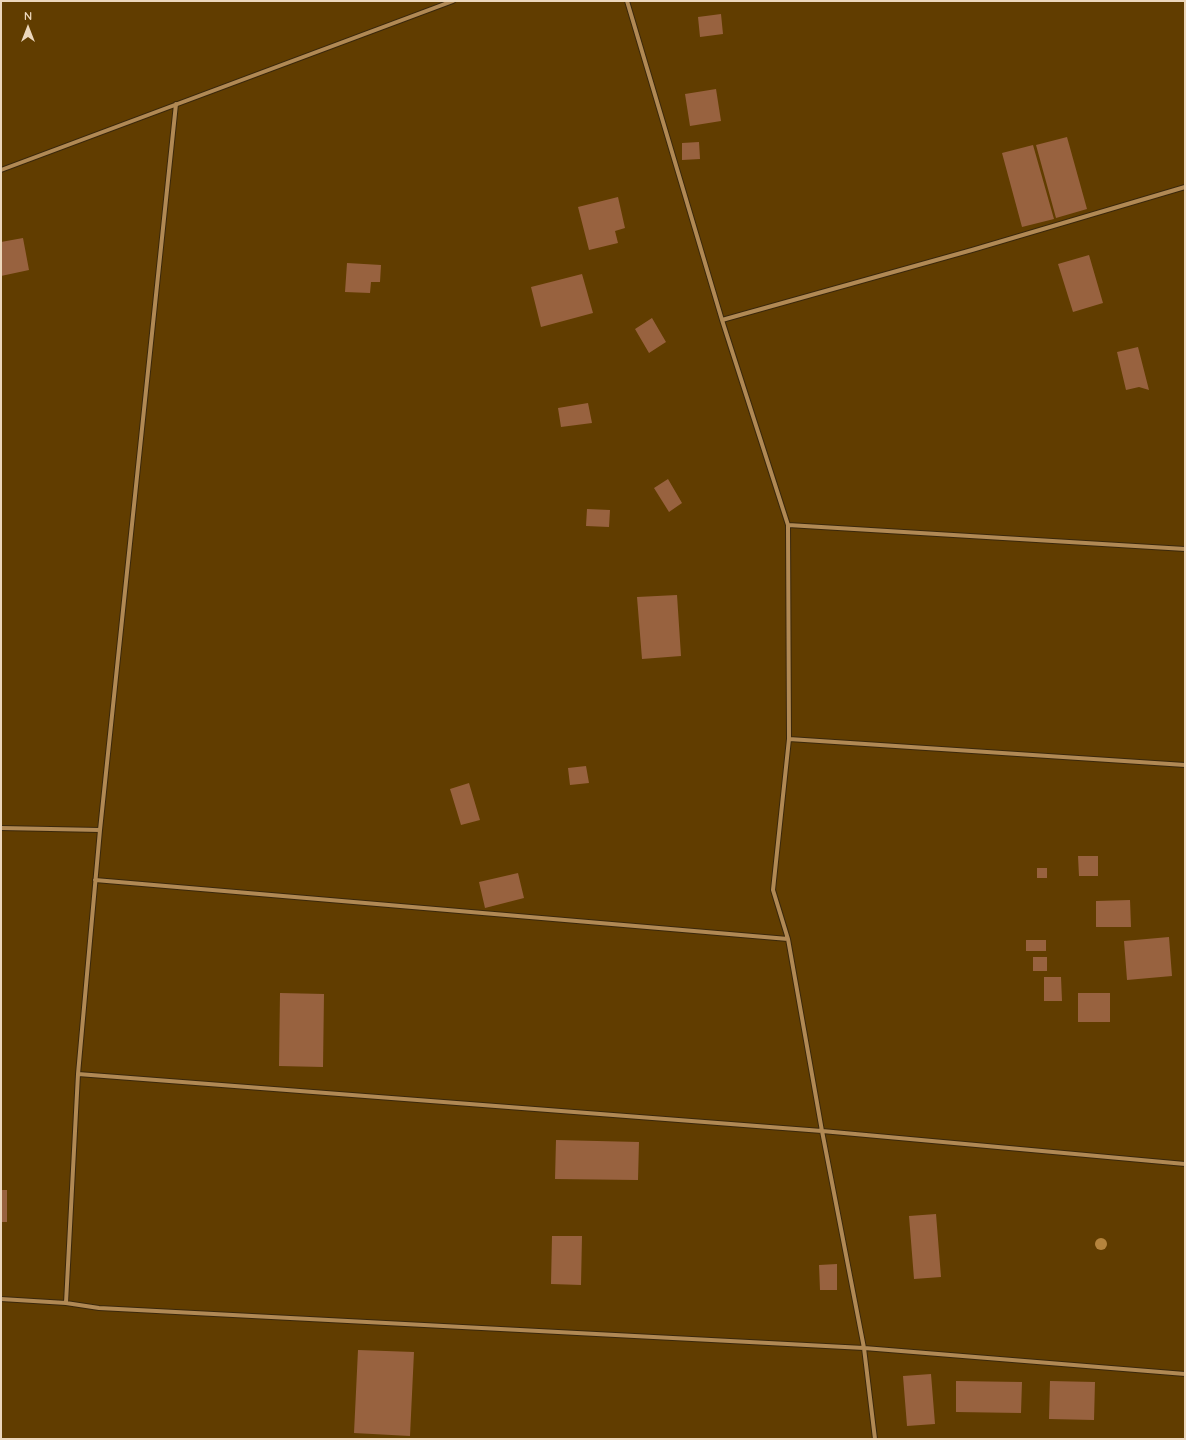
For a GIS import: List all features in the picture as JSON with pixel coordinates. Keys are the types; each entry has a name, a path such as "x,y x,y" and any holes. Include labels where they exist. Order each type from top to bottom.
{"street":[{"path":"1,170 453,1"},
{"path":"626,1 722,320 788,525 789,739 773,890 788,939 822,1131 864,1348 875,1439"},
{"path":"66,1303 78,1074 95,880 176,104"},
{"path":"722,320 972,250 1185,187"},
{"path":"788,525 1185,549"},
{"path":"789,739 1185,765"},
{"path":"1,828 100,830"},
{"path":"95,880 788,939"},
{"path":"78,1074 822,1131 1185,1164"},
{"path":"1,1298 107,1308 864,1348 1185,1374"}],"building":[{"path":"721,14 723,34 700,37 698,17"},
{"path":"716,89 721,121 690,126 685,94"},
{"path":"1067,137 1087,209 1056,218 1036,145"},
{"path":"699,142 700,159 682,160 682,143"},
{"path":"1033,145 1054,219 1022,227 1002,153"},
{"path":"618,197 625,228 615,231 618,243 589,250 578,207"},
{"path":"23,238 29,270 1,276 1,242"},
{"path":"1089,255 1103,303 1073,312 1058,264"},
{"path":"347,263 381,265 380,282 371,282 370,293 345,292"},
{"path":"582,274 593,313 541,327 531,287"},
{"path":"652,318 666,342 649,353 635,329"},
{"path":"1138,347 1149,390 1139,387 1126,390 1117,352"},
{"path":"588,403 592,423 561,427 558,408"},
{"path":"668,479 682,503 669,512 654,488"},
{"path":"587,509 610,510 609,527 586,526"},
{"path":"677,595 681,656 642,659 637,597"},
{"path":"586,766 589,783 570,785 568,768"},
{"path":"469,783 480,820 461,825 450,789"},
{"path":"1078,856 1098,856 1098,876 1079,876"},
{"path":"1037,868 1047,868 1047,878 1037,878"},
{"path":"518,873 524,898 485,908 479,882"},
{"path":"1130,900 1131,927 1096,927 1096,901"},
{"path":"1169,937 1172,976 1127,980 1124,941"},
{"path":"1026,940 1046,940 1046,951 1026,951"},
{"path":"1033,957 1047,957 1047,971 1033,971"},
{"path":"1044,977 1061,977 1062,1001 1044,1001"},
{"path":"280,993 324,994 323,1067 279,1066"},
{"path":"1078,993 1110,993 1110,1022 1078,1022"},
{"path":"556,1140 639,1142 638,1180 555,1179"},
{"path":"1,1190 7,1190 7,1222 1,1222"},
{"path":"936,1214 941,1277 914,1279 909,1216"},
{"path":"552,1236 582,1236 581,1285 551,1284"},
{"path":"837,1264 837,1290 820,1290 819,1265"},
{"path":"358,1350 414,1352 410,1436 354,1433"},
{"path":"931,1374 935,1424 907,1426 903,1376"},
{"path":"956,1381 1022,1382 1021,1413 956,1412"},
{"path":"1050,1381 1095,1382 1094,1420 1049,1419"}]}
